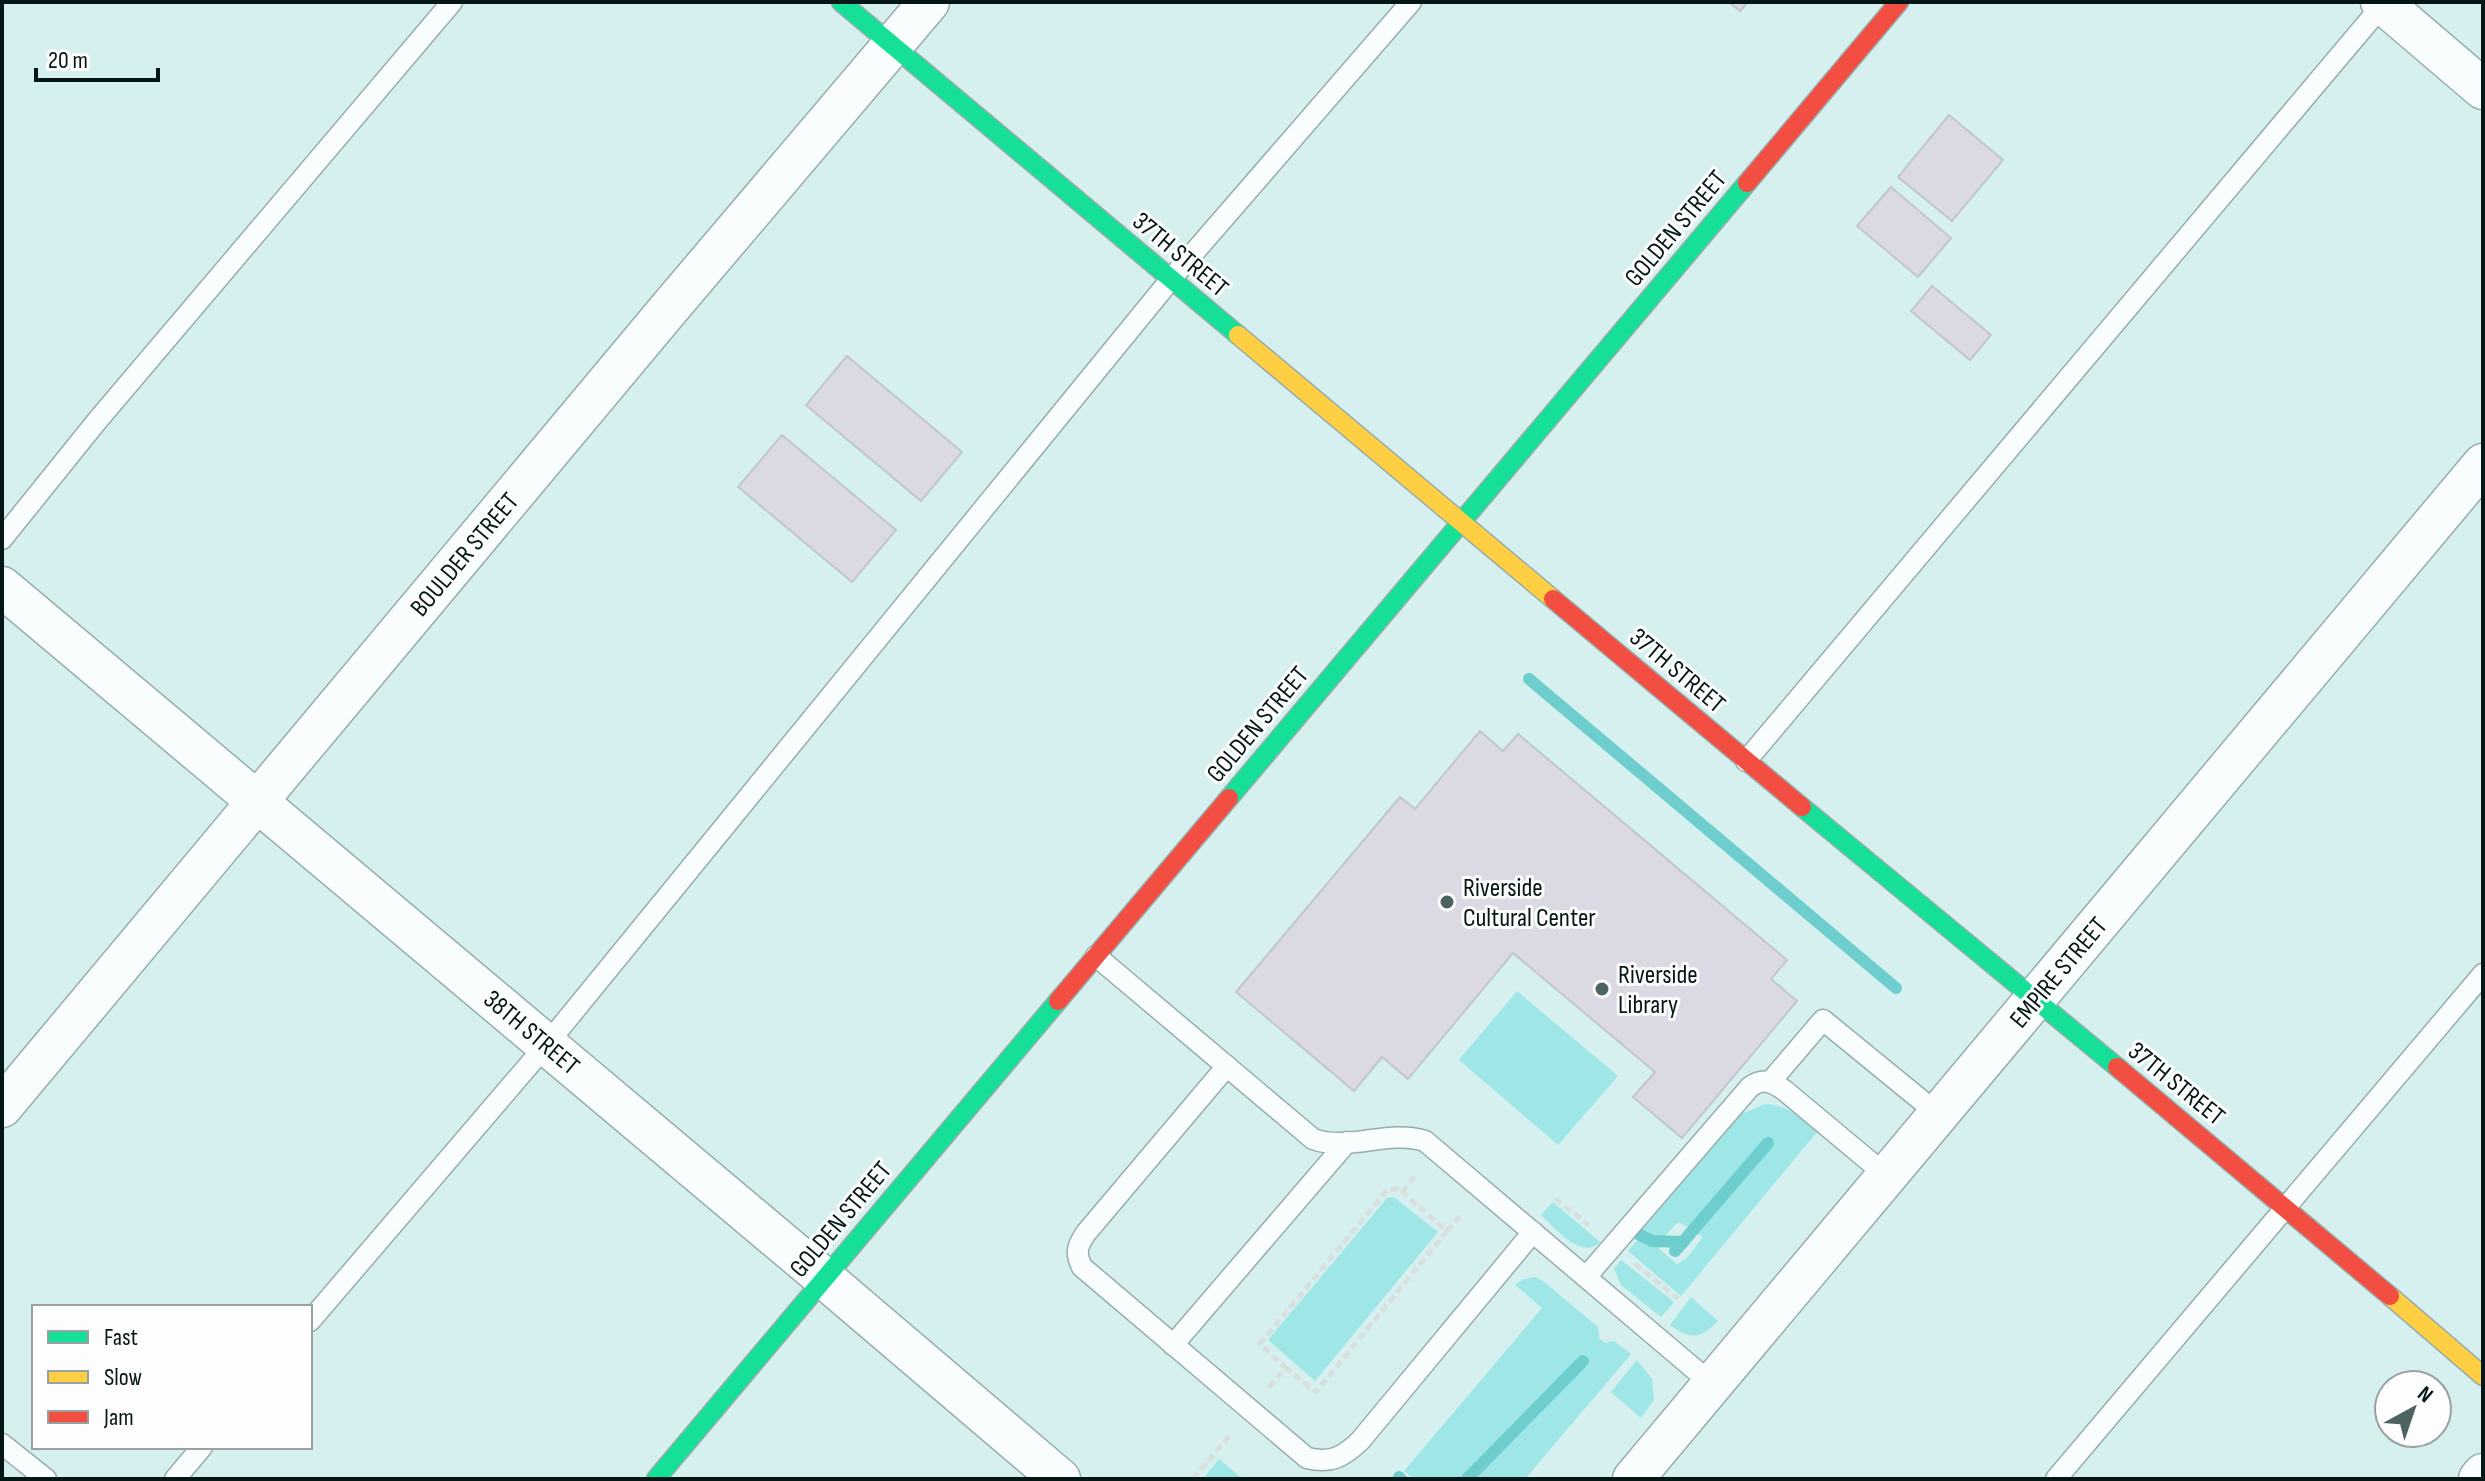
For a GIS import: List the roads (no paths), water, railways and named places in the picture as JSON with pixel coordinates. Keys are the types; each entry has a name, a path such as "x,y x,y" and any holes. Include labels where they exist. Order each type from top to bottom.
{"main road":[{"name":"37TH STREET","path":"841,2 1746,761 2285,1205 2483,1376"},
{"name":"GOLDEN STREET","path":"656,1479 1899,2"}],"street":[{"name":"BOULDER STREET","path":"2,1107 929,2"},
{"path":"2383,3 2483,89"},
{"name":"EMPIRE STREET","path":"1633,1479 2483,464"},
{"name":"38TH STREET","path":"2,587 1060,1479"},
{"path":"2479,1479 2483,1474"}],"lane":[{"path":"2,539 97,421 452,2"},
{"path":"312,1319 547,1044 1171,279 1411,2"},
{"path":"1746,761 2383,3"},
{"path":"1096,956 1313,1139 1329,1145 1412,1136 1425,1141 1712,1384"},
{"path":"2056,1479 2483,974"},
{"path":"1771,1081 1823,1020 1938,1114"},
{"path":"1227,1066 1086,1233 1078,1244 1076,1255 1082,1267 1307,1458 1321,1462 1335,1460 1360,1441 1533,1232"},
{"path":"1586,1277 1750,1087 1759,1081 1771,1081 1887,1176"},
{"path":"1173,1345 1347,1142"},
{"path":"2,1444 46,1479"},
{"path":"175,1479 200,1449"}],"waterway":[{"path":"1529,679 1896,988"},
{"path":"1675,1251 1768,1143"},
{"path":"1638,1234 1652,1241 1683,1242"},
{"path":"1467,1479 1583,1361"}],"place":[{"name":"Riverside Cultural Center","path":"1447,902"},
{"name":"Riverside Library","path":"1602,989"}]}
